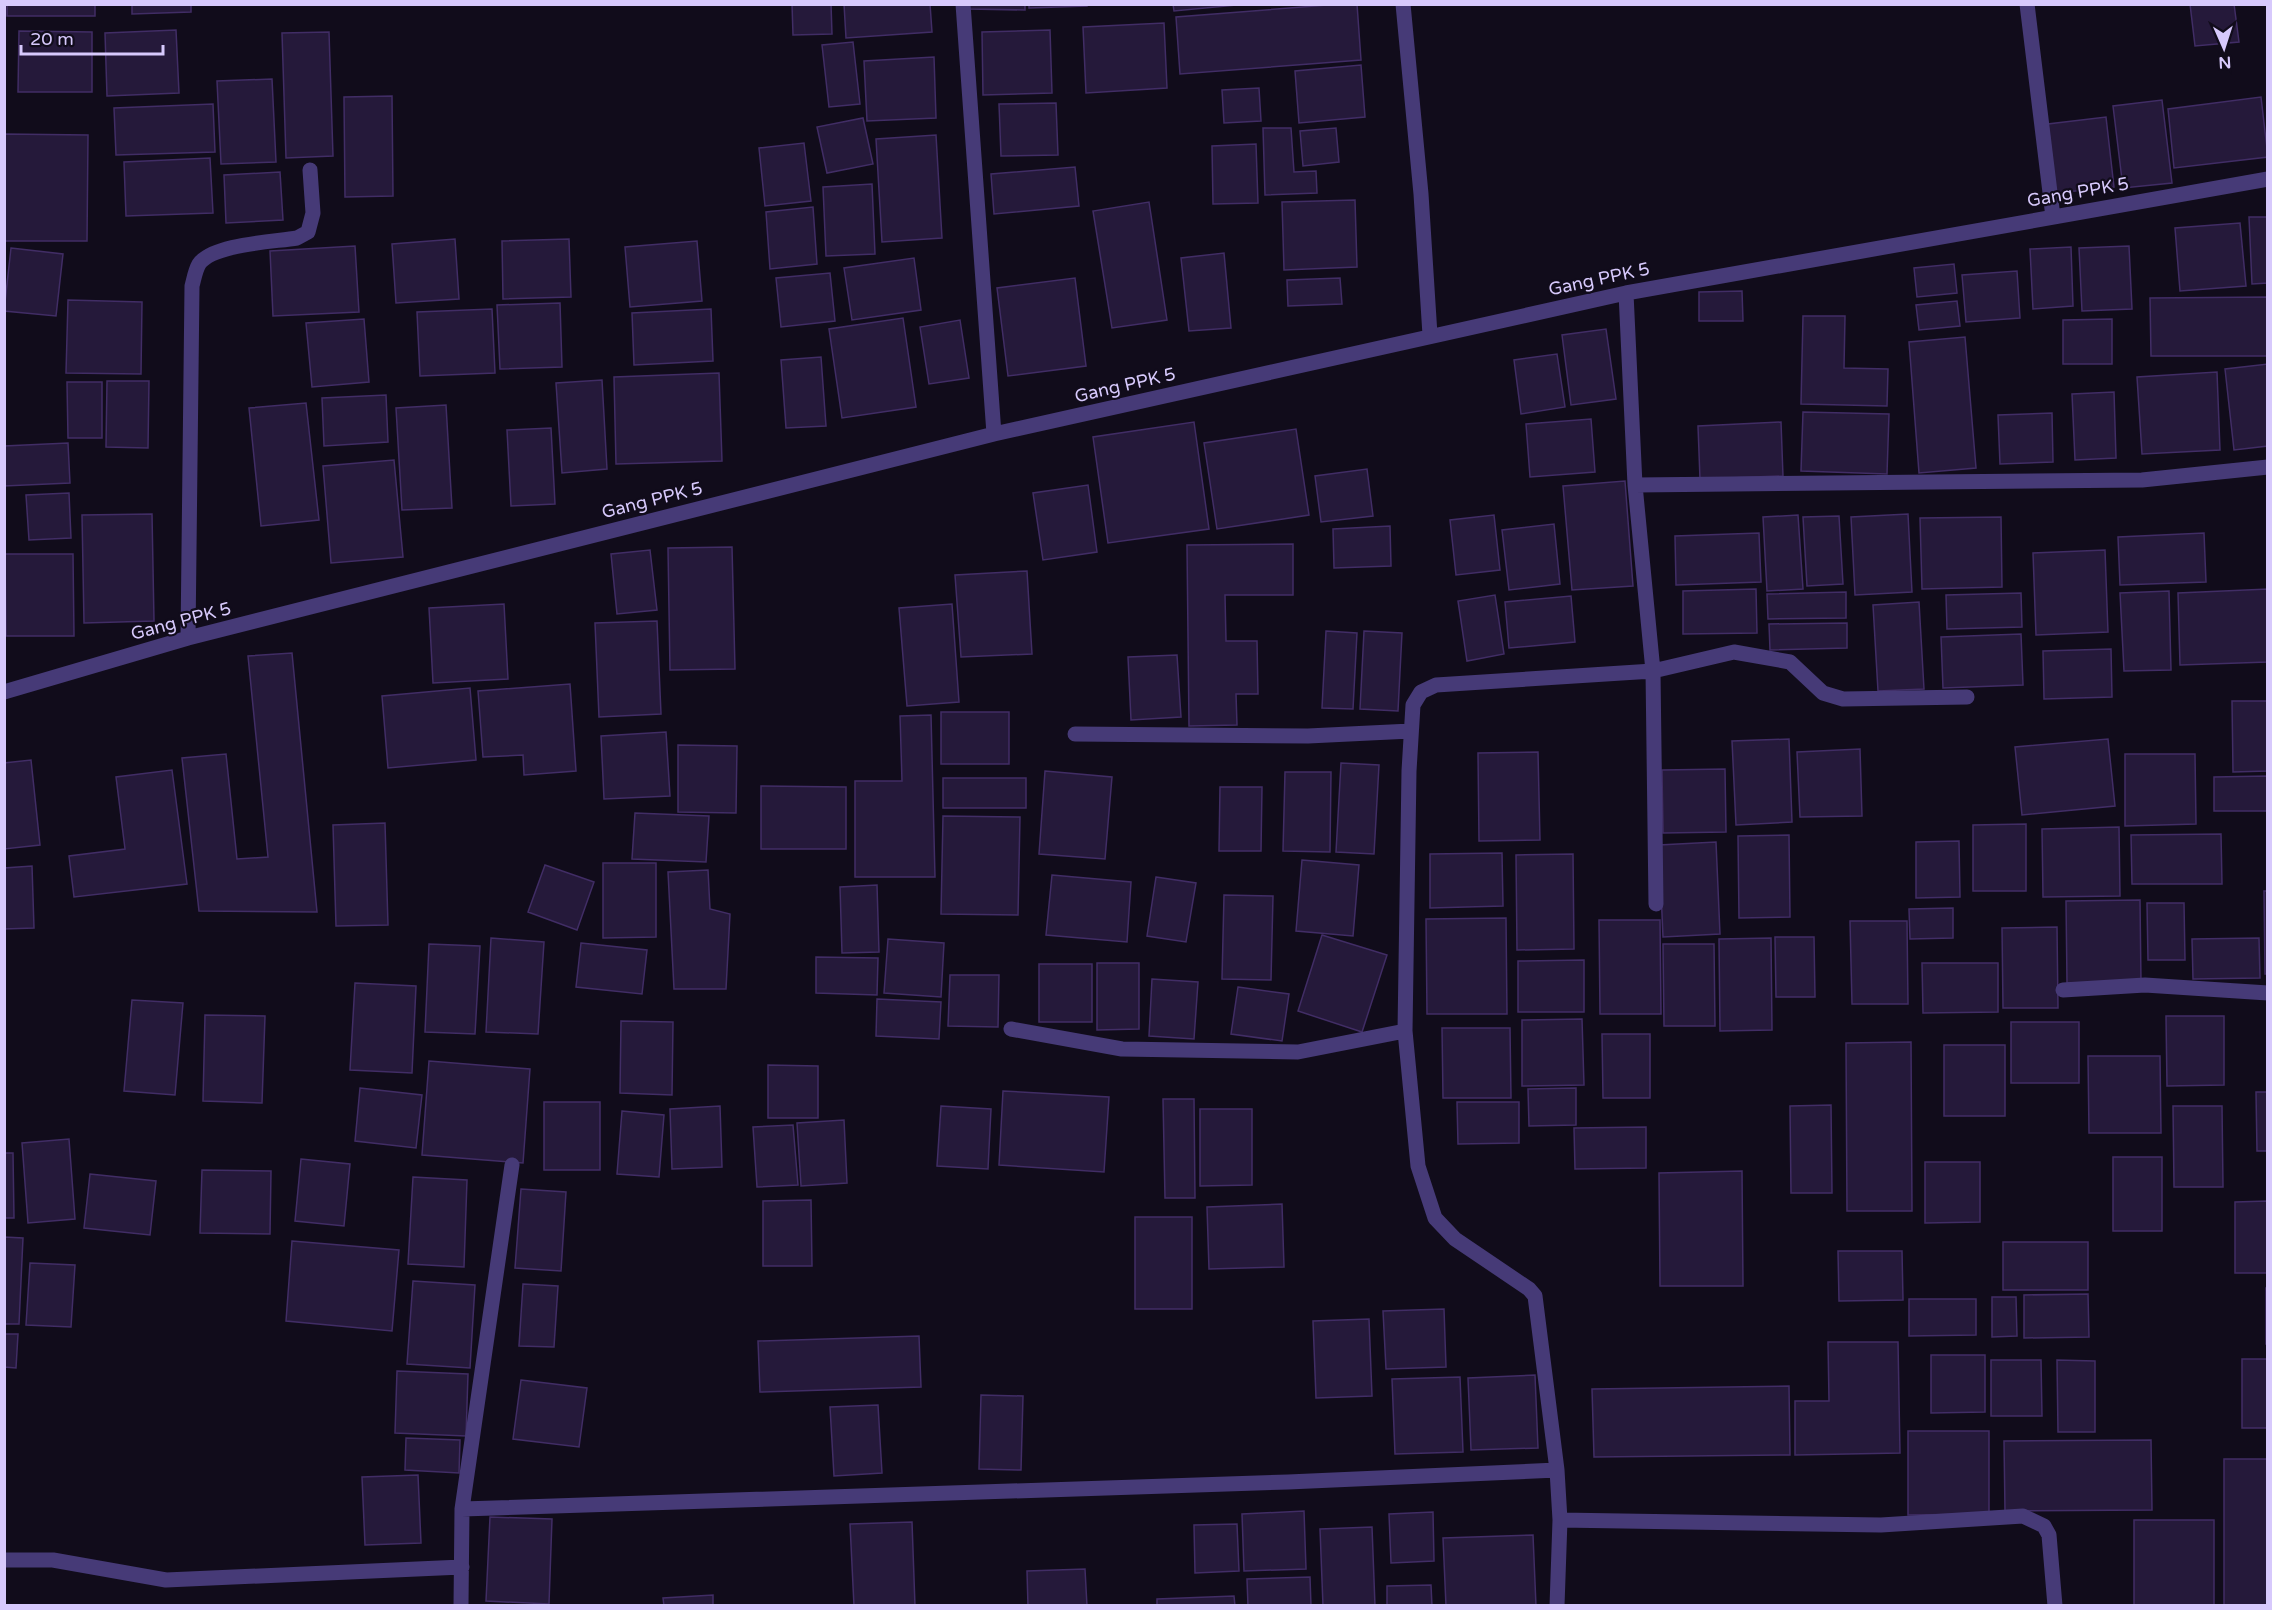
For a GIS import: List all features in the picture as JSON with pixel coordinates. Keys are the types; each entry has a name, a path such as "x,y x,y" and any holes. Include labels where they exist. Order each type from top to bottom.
{"street":[{"path":"963,4 994,434"},
{"path":"1403,4 1421,194 1430,335"},
{"path":"2027,4 2053,217"},
{"path":"188,638 192,286 195,273 199,264 218,251 297,238 308,232 313,213 310,170"},
{"name":"Gang PPK 5","path":"4,692 188,638 994,434 1430,335 1626,293 2268,179"},
{"path":"1626,293 1635,485 1653,671 1656,904"},
{"path":"1635,485 2142,480 2268,467"},
{"path":"1557,1605 1560,1520 1557,1470 1535,1296 1455,1239 1436,1218 1419,1166 1405,1031 1413,705 1420,692 1436,685 1653,671 1734,651 1790,662 1823,693 1843,699 1967,697"},
{"path":"1075,734 1308,735 1412,731"},
{"path":"2063,990 2145,985 2268,993"},
{"path":"1011,1029 1122,1049 1298,1052 1405,1031"},
{"path":"461,1605 462,1509 512,1165"},
{"path":"462,1509 1276,1483 1557,1470"},
{"path":"1560,1520 1881,1525 2023,1516 2044,1526 2049,1535 2055,1605"},
{"path":"4,1560 53,1560 166,1580 462,1567"}],"building":[{"path":"7,4 95,4 95,16 7,16"},
{"path":"132,4 191,4 191,12 132,14"},
{"path":"792,4 831,4 832,34 793,35"},
{"path":"844,4 930,4 932,32 846,38"},
{"path":"968,4 1025,4 1025,10 969,9"},
{"path":"1029,4 1087,4 1087,6 1029,8"},
{"path":"1173,4 1247,4 1174,11"},
{"path":"1357,4 1361,60 1180,74 1176,17"},
{"path":"2190,4 2234,4 2239,42 2195,46"},
{"path":"1164,23 1167,88 1086,93 1083,27"},
{"path":"176,30 179,93 107,96 105,33"},
{"path":"1050,30 1052,93 983,95 982,32"},
{"path":"19,31 92,32 92,92 18,92"},
{"path":"329,32 333,156 286,158 282,33"},
{"path":"853,42 860,104 829,107 822,45"},
{"path":"934,57 936,118 867,121 864,61"},
{"path":"1361,65 1365,117 1299,123 1295,71"},
{"path":"272,79 276,162 221,164 217,81"},
{"path":"1259,88 1261,121 1224,123 1222,90"},
{"path":"392,96 393,196 345,197 344,97"},
{"path":"2261,97 2268,157 2174,168 2168,109"},
{"path":"2162,100 2172,183 2123,188 2113,106"},
{"path":"1056,103 1058,155 1001,156 999,104"},
{"path":"213,104 215,152 116,155 114,108"},
{"path":"2106,117 2114,187 2056,193 2048,124"},
{"path":"863,118 873,164 827,173 817,127"},
{"path":"1263,128 1291,128 1294,172 1316,171 1317,193 1265,195"},
{"path":"1336,128 1339,162 1303,166 1300,131"},
{"path":"4,134 88,135 87,241 4,241"},
{"path":"936,135 942,238 882,242 876,139"},
{"path":"804,143 811,201 765,206 759,148"},
{"path":"1256,144 1258,203 1213,204 1212,146"},
{"path":"210,158 213,213 126,216 124,162"},
{"path":"1075,167 1079,206 994,214 991,174"},
{"path":"280,172 283,220 226,223 224,175"},
{"path":"872,184 875,254 826,256 823,187"},
{"path":"1355,200 1357,267 1284,270 1282,202"},
{"path":"1149,202 1167,320 1112,328 1093,211"},
{"path":"813,207 817,264 770,269 766,212"},
{"path":"2249,217 2268,217 2268,283 2252,284"},
{"path":"2240,223 2246,286 2180,291 2175,228"},
{"path":"455,239 459,299 396,303 392,244"},
{"path":"569,239 571,297 503,299 502,241"},
{"path":"697,241 702,301 630,307 625,247"},
{"path":"355,246 359,312 273,316 270,251"},
{"path":"2129,246 2132,309 2082,311 2079,248"},
{"path":"2071,247 2073,306 2033,309 2030,249"},
{"path":"11,248 63,254 56,316 4,311"},
{"path":"1224,253 1231,328 1189,331 1181,258"},
{"path":"914,258 921,310 852,320 844,268"},
{"path":"1954,264 1957,293 1917,297 1914,268"},
{"path":"2017,271 2020,318 1966,322 1962,275"},
{"path":"830,273 835,321 781,327 776,278"},
{"path":"1075,278 1086,366 1008,376 997,288"},
{"path":"1340,278 1342,304 1288,306 1287,280"},
{"path":"1742,291 1743,321 1699,321 1699,292"},
{"path":"2268,297 2268,356 2151,356 2150,298"},
{"path":"68,300 142,302 141,374 66,373"},
{"path":"1957,301 1960,326 1919,330 1916,305"},
{"path":"560,303 562,367 500,369 497,305"},
{"path":"492,309 495,373 420,376 417,312"},
{"path":"711,309 713,361 634,365 632,313"},
{"path":"1803,316 1845,316 1844,368 1888,369 1887,406 1801,404"},
{"path":"903,318 916,407 842,418 829,329"},
{"path":"364,319 369,382 312,387 306,323"},
{"path":"2112,319 2112,364 2063,364 2063,320"},
{"path":"960,320 969,378 929,384 920,327"},
{"path":"1606,329 1616,399 1571,405 1562,335"},
{"path":"1965,337 1976,468 1919,473 1909,342"},
{"path":"1557,354 1565,407 1521,414 1514,360"},
{"path":"821,357 826,426 786,428 781,360"},
{"path":"2268,364 2268,446 2234,450 2225,369"},
{"path":"2217,372 2220,450 2142,454 2137,377"},
{"path":"719,373 722,461 616,464 614,377"},
{"path":"602,380 607,469 562,473 556,383"},
{"path":"107,381 149,381 148,448 106,447"},
{"path":"67,382 102,382 102,438 68,438"},
{"path":"2114,392 2116,458 2075,460 2072,394"},
{"path":"386,395 388,442 324,446 322,398"},
{"path":"306,403 319,520 261,526 249,408"},
{"path":"446,405 452,508 402,510 396,408"},
{"path":"1803,412 1889,414 1887,474 1801,471"},
{"path":"2052,413 2053,462 2000,464 1998,415"},
{"path":"1591,419 1595,472 1530,477 1526,424"},
{"path":"1194,422 1209,529 1108,543 1093,437"},
{"path":"1781,422 1783,476 1700,479 1698,426"},
{"path":"551,428 555,504 511,506 507,430"},
{"path":"1296,429 1309,515 1217,529 1204,443"},
{"path":"68,443 70,483 4,486 4,446"},
{"path":"394,460 403,557 331,563 323,466"},
{"path":"1367,469 1373,516 1321,522 1315,476"},
{"path":"1625,481 1633,586 1572,590 1563,486"},
{"path":"1088,485 1097,552 1043,560 1033,493"},
{"path":"69,493 71,538 29,540 26,495"},
{"path":"152,514 154,621 84,623 82,515"},
{"path":"1908,514 1912,592 1855,595 1851,517"},
{"path":"1494,515 1500,570 1456,575 1450,520"},
{"path":"1798,515 1803,589 1767,591 1763,517"},
{"path":"1839,516 1843,584 1807,586 1803,517"},
{"path":"2001,517 2002,587 1922,589 1920,518"},
{"path":"1554,524 1560,584 1509,590 1502,530"},
{"path":"1390,526 1391,566 1334,568 1333,529"},
{"path":"1759,533 1761,582 1676,585 1675,536"},
{"path":"2204,533 2206,582 2120,585 2118,537"},
{"path":"1293,544 1293,595 1225,595 1226,641 1257,641 1258,694 1236,694 1237,725 1189,726 1187,545"},
{"path":"732,547 735,669 670,670 668,548"},
{"path":"650,550 657,610 617,614 611,554"},
{"path":"2105,550 2108,632 2036,635 2033,553"},
{"path":"5,554 73,554 74,636 6,636"},
{"path":"1027,571 1032,654 961,657 955,575"},
{"path":"1756,589 1757,633 1683,634 1683,591"},
{"path":"2268,589 2268,662 2180,665 2178,593"},
{"path":"2169,591 2171,670 2124,671 2120,593"},
{"path":"1846,592 1846,618 1768,619 1767,594"},
{"path":"2021,593 2022,627 1947,629 1946,595"},
{"path":"1495,595 1504,654 1467,661 1458,601"},
{"path":"1571,596 1575,642 1509,648 1505,602"},
{"path":"1919,602 1924,689 1878,691 1873,605"},
{"path":"504,604 508,679 433,683 429,608"},
{"path":"952,604 959,702 907,706 899,608"},
{"path":"657,621 661,714 599,717 595,623"},
{"path":"1847,623 1847,648 1770,650 1769,624"},
{"path":"1326,631 1357,633 1353,709 1322,708"},
{"path":"1364,631 1402,633 1398,711 1360,709"},
{"path":"2021,634 2023,685 1943,688 1941,637"},
{"path":"2111,649 2112,697 2044,699 2043,651"},
{"path":"292,653 317,912 199,911 182,758 226,754 237,859 268,857 248,656"},
{"path":"1177,655 1181,717 1131,720 1128,657"},
{"path":"570,684 576,771 524,775 523,755 483,757 478,691"},
{"path":"470,688 476,760 388,768 382,696"},
{"path":"2232,701 2268,701 2268,771 2233,772"},
{"path":"941,712 1009,712 1009,764 941,764"},
{"path":"931,715 935,877 855,877 855,781 902,781 900,716"},
{"path":"666,732 670,796 604,799 601,736"},
{"path":"1789,739 1792,822 1736,825 1732,741"},
{"path":"2108,739 2115,806 2022,815 2015,747"},
{"path":"678,745 737,746 736,813 678,812"},
{"path":"1860,749 1862,816 1800,817 1797,752"},
{"path":"1538,752 1540,840 1479,841 1478,753"},
{"path":"2125,754 2195,754 2196,824 2125,826"},
{"path":"31,760 40,845 4,849 4,763"},
{"path":"1341,763 1379,765 1374,854 1336,852"},
{"path":"1725,769 1726,832 1663,833 1662,770"},
{"path":"172,770 187,884 74,897 69,856 125,849 116,777"},
{"path":"1045,771 1112,777 1105,859 1039,854"},
{"path":"1285,772 1331,772 1330,852 1283,851"},
{"path":"2268,776 2268,811 2214,811 2214,777"},
{"path":"943,778 1026,778 1026,808 943,808"},
{"path":"761,786 846,787 846,849 761,849"},
{"path":"1220,787 1262,787 1261,851 1219,851"},
{"path":"635,813 709,816 706,862 632,859"},
{"path":"943,816 1020,817 1018,915 941,914"},
{"path":"385,823 388,925 336,926 333,825"},
{"path":"2026,824 2026,891 1973,891 1973,825"},
{"path":"2119,827 2120,896 2043,897 2042,829"},
{"path":"2221,834 2222,884 2132,884 2131,835"},
{"path":"1789,835 1790,917 1739,918 1738,836"},
{"path":"1959,841 1960,897 1916,898 1916,842"},
{"path":"1716,842 1720,934 1663,937 1659,845"},
{"path":"1502,853 1503,906 1430,908 1430,854"},
{"path":"1573,854 1574,949 1517,950 1516,855"},
{"path":"1302,860 1359,865 1353,936 1296,931"},
{"path":"603,863 656,863 656,937 603,938"},
{"path":"545,865 594,882 577,930 528,912"},
{"path":"32,866 34,928 4,929 4,868"},
{"path":"708,870 710,909 730,914 726,989 674,989 668,872"},
{"path":"1052,875 1131,882 1127,942 1046,935"},
{"path":"1156,877 1196,883 1186,942 1147,936"},
{"path":"877,885 879,952 842,953 840,887"},
{"path":"2264,891 2268,891 2268,974 2265,974"},
{"path":"1224,895 1273,896 1271,980 1222,979"},
{"path":"2140,900 2141,982 2067,983 2066,901"},
{"path":"2147,903 2184,903 2185,960 2148,960"},
{"path":"1953,908 1953,938 1910,939 1909,909"},
{"path":"1506,918 1507,1014 1427,1014 1426,919"},
{"path":"1599,920 1660,920 1661,1014 1600,1014"},
{"path":"1850,921 1907,921 1908,1004 1852,1004"},
{"path":"2057,927 2058,1008 2003,1008 2002,928"},
{"path":"1322,935 1387,955 1362,1032 1298,1011"},
{"path":"1775,937 1814,937 1815,997 1776,997"},
{"path":"491,938 544,942 538,1034 486,1032"},
{"path":"1771,938 1772,1030 1720,1031 1719,939"},
{"path":"2259,938 2260,978 2193,979 2192,939"},
{"path":"888,939 944,943 941,997 884,993"},
{"path":"581,943 647,950 642,994 576,987"},
{"path":"429,944 480,946 475,1034 425,1032"},
{"path":"1663,944 1714,944 1715,1026 1664,1026"},
{"path":"816,957 878,958 877,995 816,993"},
{"path":"1584,960 1584,1012 1518,1012 1518,961"},
{"path":"1097,963 1139,963 1139,1029 1097,1030"},
{"path":"1922,963 1998,963 1998,1012 1923,1013"},
{"path":"1039,964 1092,964 1092,1022 1039,1022"},
{"path":"950,975 999,975 998,1027 948,1026"},
{"path":"1152,979 1198,982 1194,1039 1149,1036"},
{"path":"355,983 416,986 412,1073 350,1070"},
{"path":"1238,987 1289,994 1282,1041 1231,1034"},
{"path":"877,999 941,1002 939,1039 876,1036"},
{"path":"132,1000 183,1003 175,1095 124,1091"},
{"path":"205,1015 265,1016 262,1103 203,1101"},
{"path":"2166,1016 2224,1016 2224,1085 2167,1086"},
{"path":"1582,1019 1584,1085 1522,1086 1522,1020"},
{"path":"621,1021 673,1022 672,1095 620,1093"},
{"path":"2011,1022 2079,1022 2079,1083 2011,1083"},
{"path":"1442,1028 1510,1028 1511,1098 1443,1098"},
{"path":"1602,1034 1650,1034 1650,1098 1603,1098"},
{"path":"1911,1042 1912,1211 1847,1211 1846,1043"},
{"path":"1944,1045 2005,1045 2005,1116 1944,1116"},
{"path":"2088,1056 2160,1056 2161,1133 2089,1133"},
{"path":"429,1061 530,1069 523,1163 422,1155"},
{"path":"768,1065 818,1066 818,1118 768,1118"},
{"path":"360,1088 422,1095 416,1148 355,1141"},
{"path":"1576,1088 1576,1125 1529,1126 1528,1089"},
{"path":"1003,1091 1109,1097 1104,1172 999,1165"},
{"path":"2256,1092 2268,1092 2268,1151 2257,1151"},
{"path":"1163,1099 1194,1099 1195,1198 1165,1198"},
{"path":"544,1102 600,1102 600,1170 544,1170"},
{"path":"1457,1102 1519,1102 1519,1143 1458,1144"},
{"path":"1831,1105 1832,1193 1791,1193 1790,1106"},
{"path":"720,1106 722,1167 672,1169 670,1109"},
{"path":"941,1106 991,1109 988,1169 937,1166"},
{"path":"2173,1106 2222,1106 2223,1187 2174,1187"},
{"path":"1200,1109 1252,1109 1252,1185 1200,1186"},
{"path":"622,1111 664,1115 659,1177 617,1174"},
{"path":"844,1120 847,1183 801,1186 797,1123"},
{"path":"793,1125 798,1185 757,1187 753,1127"},
{"path":"1646,1127 1646,1168 1575,1169 1574,1128"},
{"path":"69,1139 75,1219 28,1223 22,1143"},
{"path":"4,1153 13,1153 14,1218 4,1218"},
{"path":"2113,1157 2162,1157 2162,1231 2113,1231"},
{"path":"301,1159 350,1164 344,1226 295,1221"},
{"path":"1925,1162 1980,1162 1980,1222 1925,1223"},
{"path":"202,1170 271,1171 270,1234 200,1233"},
{"path":"1742,1171 1743,1286 1660,1286 1659,1173"},
{"path":"90,1174 156,1181 150,1235 84,1228"},
{"path":"413,1177 467,1180 464,1267 408,1264"},
{"path":"521,1189 566,1192 561,1271 515,1268"},
{"path":"811,1200 812,1266 763,1266 763,1201"},
{"path":"2268,1201 2268,1273 2235,1273 2235,1202"},
{"path":"1282,1204 1284,1267 1209,1269 1207,1207"},
{"path":"1135,1217 1192,1217 1192,1309 1135,1309"},
{"path":"4,1237 23,1238 19,1324 4,1324"},
{"path":"292,1241 399,1250 392,1331 286,1321"},
{"path":"2003,1242 2088,1242 2088,1290 2003,1290"},
{"path":"1838,1251 1902,1251 1903,1300 1839,1301"},
{"path":"30,1263 75,1265 71,1327 26,1325"},
{"path":"413,1281 475,1285 470,1368 407,1364"},
{"path":"523,1284 558,1286 554,1347 519,1346"},
{"path":"2266,1288 2268,1288 2268,1344 2266,1344"},
{"path":"2088,1294 2089,1337 2024,1338 2024,1295"},
{"path":"1992,1297 2016,1297 2017,1336 1992,1337"},
{"path":"1909,1299 1976,1299 1976,1335 1909,1336"},
{"path":"1444,1309 1446,1367 1386,1369 1383,1311"},
{"path":"1369,1319 1372,1396 1316,1398 1313,1321"},
{"path":"4,1334 18,1334 16,1368 4,1367"},
{"path":"919,1336 921,1387 760,1392 758,1341"},
{"path":"1828,1342 1898,1342 1900,1453 1795,1455 1795,1401 1829,1401"},
{"path":"1931,1355 1985,1355 1985,1412 1931,1413"},
{"path":"2242,1359 2268,1359 2268,1428 2242,1428"},
{"path":"1991,1360 2041,1360 2042,1416 1991,1416"},
{"path":"2057,1360 2095,1361 2095,1432 2058,1432"},
{"path":"397,1371 468,1374 466,1436 395,1433"},
{"path":"1535,1375 1538,1448 1471,1450 1468,1378"},
{"path":"1460,1377 1463,1452 1395,1454 1392,1379"},
{"path":"521,1380 587,1388 579,1447 513,1439"},
{"path":"1789,1386 1790,1455 1594,1457 1592,1389"},
{"path":"981,1395 1023,1396 1021,1470 979,1469"},
{"path":"878,1405 882,1473 834,1476 830,1407"},
{"path":"1908,1431 1989,1431 1989,1514 1908,1515"},
{"path":"406,1438 460,1440 459,1473 405,1470"},
{"path":"2151,1440 2152,1510 2005,1511 2004,1441"},
{"path":"2224,1459 2268,1459 2268,1606 2224,1606"},
{"path":"418,1475 421,1543 365,1545 362,1477"},
{"path":"1304,1511 1306,1569 1244,1571 1242,1514"},
{"path":"1433,1512 1434,1561 1391,1563 1389,1514"},
{"path":"490,1517 552,1519 549,1604 486,1601"},
{"path":"2134,1520 2214,1520 2214,1606 2134,1606"},
{"path":"912,1522 915,1606 854,1606 850,1524"},
{"path":"1237,1524 1239,1571 1195,1573 1194,1525"},
{"path":"1372,1527 1375,1606 1323,1606 1320,1529"},
{"path":"1533,1535 1536,1606 1446,1606 1443,1538"},
{"path":"1085,1569 1087,1606 1028,1606 1027,1571"},
{"path":"1310,1577 1311,1606 1248,1606 1247,1579"},
{"path":"1431,1585 1432,1606 1387,1606 1387,1586"},
{"path":"713,1595 713,1606 664,1606 663,1598"},
{"path":"1234,1596 1235,1606 1157,1606 1157,1599"}]}
